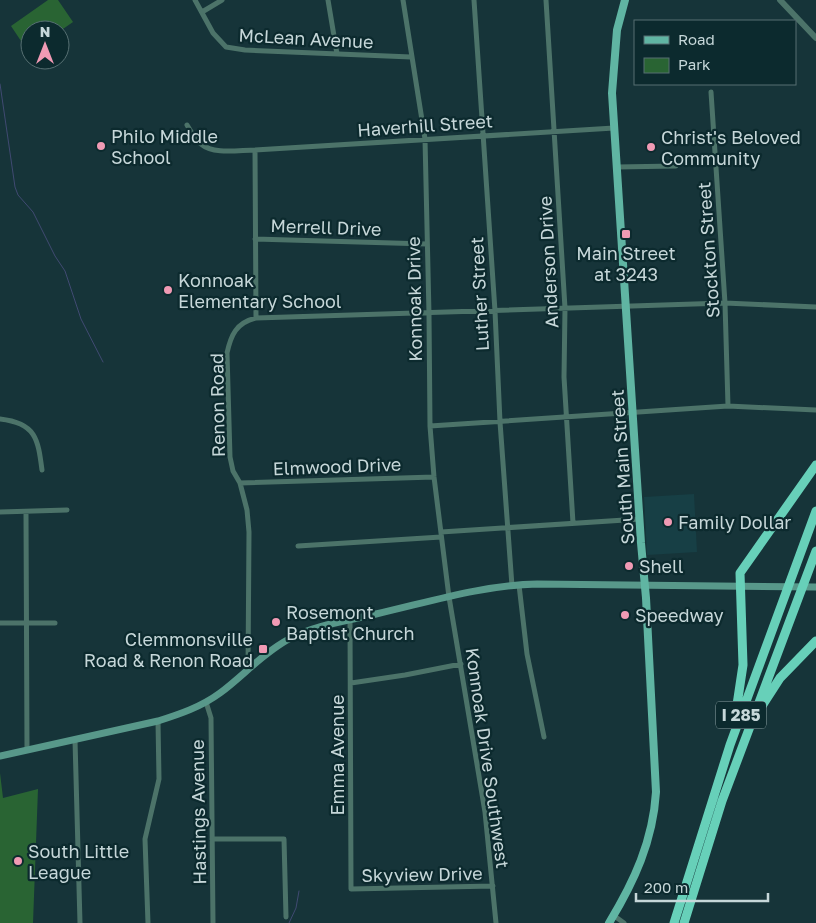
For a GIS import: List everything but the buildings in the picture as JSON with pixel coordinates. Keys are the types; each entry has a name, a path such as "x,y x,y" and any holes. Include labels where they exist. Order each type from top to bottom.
{"highway":[{"path":"730,745 743,665 740,573 816,466"},
{"name":"I 285","path":"674,923 730,745 816,511"},
{"name":"I 285","path":"684,923 722,801 816,551"},
{"path":"748,731 780,678 816,641"}],"main road":[{"name":"South Main Street","path":"608,923 632,881 644,855 656,806 655,746 614,128 613,73 617,30 625,0"},
{"path":"0,756 158,721 182,713 219,694 279,645 295,636 319,627 449,597 516,585 550,584 816,588"}],"street":[{"name":"McLean Avenue","path":"194,0 213,33 226,47 246,50 411,57"},
{"path":"202,12 222,0"},
{"path":"328,0 336,54"},
{"name":"Konnoak Drive","path":"403,0 425,139 430,426 434,478 449,597"},
{"name":"Luther Street","path":"474,0 507,527 527,654 544,737"},
{"name":"Anderson Drive","path":"546,0 565,308 564,377 573,523"},
{"path":"784,1 816,38"},
{"name":"Stockton Street","path":"711,92 725,303 728,406"},
{"name":"Haverhill Street","path":"187,126 197,140 205,147 239,150 554,130 614,128"},
{"path":"255,150 256,318 429,314 725,303 816,307"},
{"path":"617,167 676,166"},
{"name":"Merrell Drive","path":"255,239 427,244"},
{"name":"Renon Road","path":"248,670 249,532 247,510 240,483 233,471 230,457 228,353 231,338 240,326 256,318"},
{"path":"430,426 728,406 816,410"},
{"path":"0,419 12,421 23,426 36,436 42,470"},
{"name":"Elmwood Drive","path":"240,483 434,478"},
{"path":"0,512 26,513 67,510"},
{"path":"26,513 27,750"},
{"path":"298,546 441,535 507,527 640,519"},
{"name":"Konnoak Drive Southwest","path":"449,597 485,812 496,923"},
{"name":"Emma Avenue","path":"350,620 351,889"},
{"path":"0,623 55,623"},
{"path":"351,683 461,664"},
{"name":"Hastings Avenue","path":"206,702 211,718 214,923"},
{"path":"148,923 145,839 159,779 158,721"},
{"path":"75,740 80,923"},
{"path":"212,839 284,839 286,917"},
{"name":"Skyview Drive","path":"351,889 493,886"},
{"path":"613,915 624,923"}],"shaded area":[{"path":"694,494 697,552 647,555 644,497"}],"green space":[{"path":"48,0 58,0 73,22 70,24 70,20 20,20 20,40 11,26"},
{"name":"South Little League","path":"0,773 3,798 38,789 33,923 0,923"}],"waterway":[{"path":"0,84 15,187 18,195 33,212 55,256 65,271 81,319 103,362"},
{"path":"289,923 296,908 299,891"}],"place":[{"name":"Philo Middle School","path":"101,146"},
{"name":"Christ's Beloved Community","path":"651,147"},
{"name":"Main Street at 3243","path":"626,234"},
{"name":"Konnoak Elementary School","path":"168,290"},
{"name":"Family Dollar","path":"668,522"},
{"name":"Shell","path":"629,566"},
{"name":"Speedway","path":"625,615"},
{"name":"Rosemont Baptist Church","path":"276,622"},
{"name":"Clemmonsville Road & Renon Road","path":"263,649"},
{"name":"South Little League","path":"18,861"}]}
